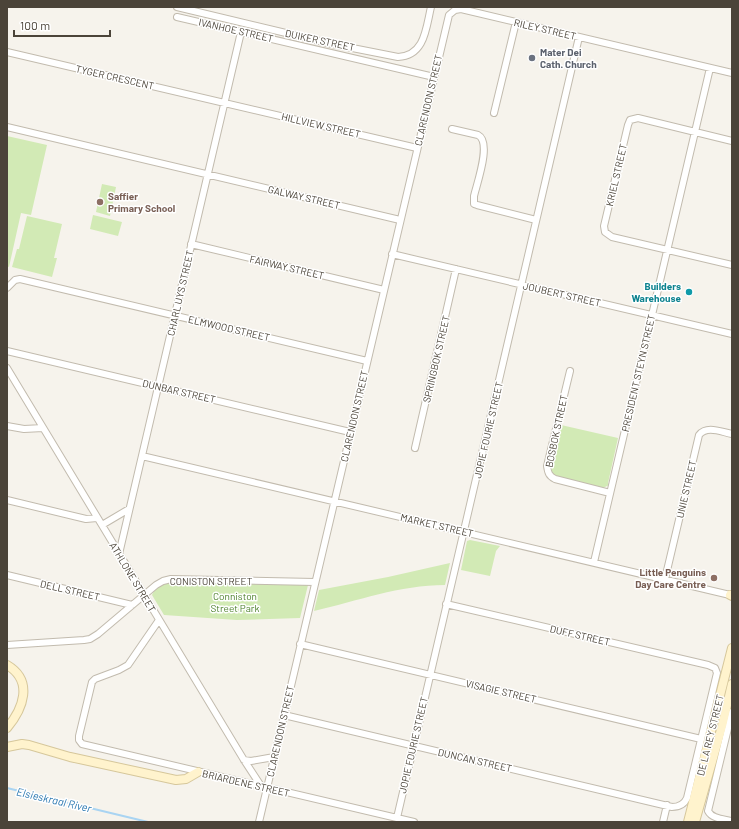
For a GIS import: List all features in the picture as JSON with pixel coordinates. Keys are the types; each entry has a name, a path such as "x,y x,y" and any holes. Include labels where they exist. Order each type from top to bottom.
{"main road":[{"name":"DE LA REY STREET","path":"688,822 732,648"},
{"path":"7,665 11,667 18,676 24,692 21,707 7,728"},
{"name":"DE LA REY STREET","path":"694,822 722,726 732,684"},
{"path":"7,747 22,744 29,745 70,757 176,780 186,779 198,772"}],"street":[{"name":"DUIKER STREET","path":"176,7 332,44 398,57 410,55 420,46 431,7"},
{"name":"RILEY STREET","path":"452,11 461,9 732,73"},
{"name":"CLARENDON STREET","path":"259,822 264,787 274,757 448,17 452,11"},
{"name":"IVANHOE STREET","path":"177,17 434,77"},
{"path":"494,113 516,22"},
{"name":"CHARL UYS STREET","path":"119,554 241,32"},
{"name":"JOPIE FOURIE STREET","path":"396,820 580,37"},
{"name":"TYGER CRESCENT","path":"7,52 224,103"},
{"name":"PRESIDENT STEYN STREET","path":"594,562 710,68"},
{"name":"HILLVIEW STREET","path":"224,103 417,148"},
{"name":"KRIEL STREET","path":"732,141 638,118 630,120 604,229 609,236 732,265"},
{"path":"7,127 208,174"},
{"path":"452,129 478,135 482,137 484,141 485,151 474,196 474,204 536,220"},
{"name":"GALWAY STREET","path":"208,174 400,220"},
{"name":"FAIRWAY STREET","path":"191,244 384,290"},
{"name":"JOUBERT STREET","path":"392,254 732,334"},
{"name":"SPRINGBOK STREET","path":"415,448 456,269"},
{"name":"ELMWOOD STREET","path":"7,288 15,280 20,279 367,361"},
{"name":"DUNBAR STREET","path":"7,351 350,432"},
{"name":"ATHLONE STREET","path":"7,368 244,760 264,787"},
{"name":"BOSBOK STREET","path":"570,371 547,466 548,472 550,476 555,479 610,493"},
{"path":"7,426 24,429 44,428"},
{"name":"UNIE STREET","path":"665,579 699,435 705,429 732,434"},
{"name":"MARKET STREET","path":"142,456 731,595"},
{"path":"7,500 86,519 97,518"},
{"path":"102,525 129,509"},
{"name":"DELL STREET","path":"7,575 132,605"},
{"name":"CONISTON STREET","path":"7,645 90,639 159,583 171,579 315,582"},
{"name":"DUFF STREET","path":"446,604 713,667"},
{"name":"BRIARDENE STREET","path":"159,620 128,665 93,680 79,736 80,742 396,820 414,822"},
{"name":"VISAGIE STREET","path":"300,644 701,738"},
{"name":"DE LA REY STREET","path":"667,805 678,806 683,804 686,800 717,673 716,669 713,667"},
{"name":"DE LA REY STREET","path":"732,712 708,811 709,814 713,816 732,821"},
{"name":"DUNCAN STREET","path":"284,715 667,805"},
{"path":"724,743 732,745"},
{"path":"244,760 251,761 274,757"},
{"path":"663,822 667,805"}],"green space":[{"path":"7,136 47,145 31,215 21,213 9,267 7,266"},
{"path":"102,184 116,187 110,216 96,212"},
{"path":"93,215 122,222 118,236 90,229"},
{"path":"27,216 62,224 54,258 57,258 52,277 12,267 17,249 19,249"},
{"path":"561,425 618,438 608,483 609,485 603,488 553,475 551,468"},
{"path":"470,540 500,546 496,551 490,576 461,570 467,541"},
{"path":"450,563 445,585 412,588 379,594 314,611 319,590"},
{"name":"Conniston Street Park","path":"167,583 308,585 300,618 237,620 164,615 152,595 155,589"}],"waterway":[{"name":"Elsieskraal River","path":"7,788 148,822"}],"place":[{"name":"Mater Dei Cath. Church","path":"532,58"},
{"name":"Saffier Primary School","path":"100,202"},
{"name":"Builders Warehouse","path":"689,292"},
{"name":"Little Penguins Day Care Centre","path":"714,578"}]}
